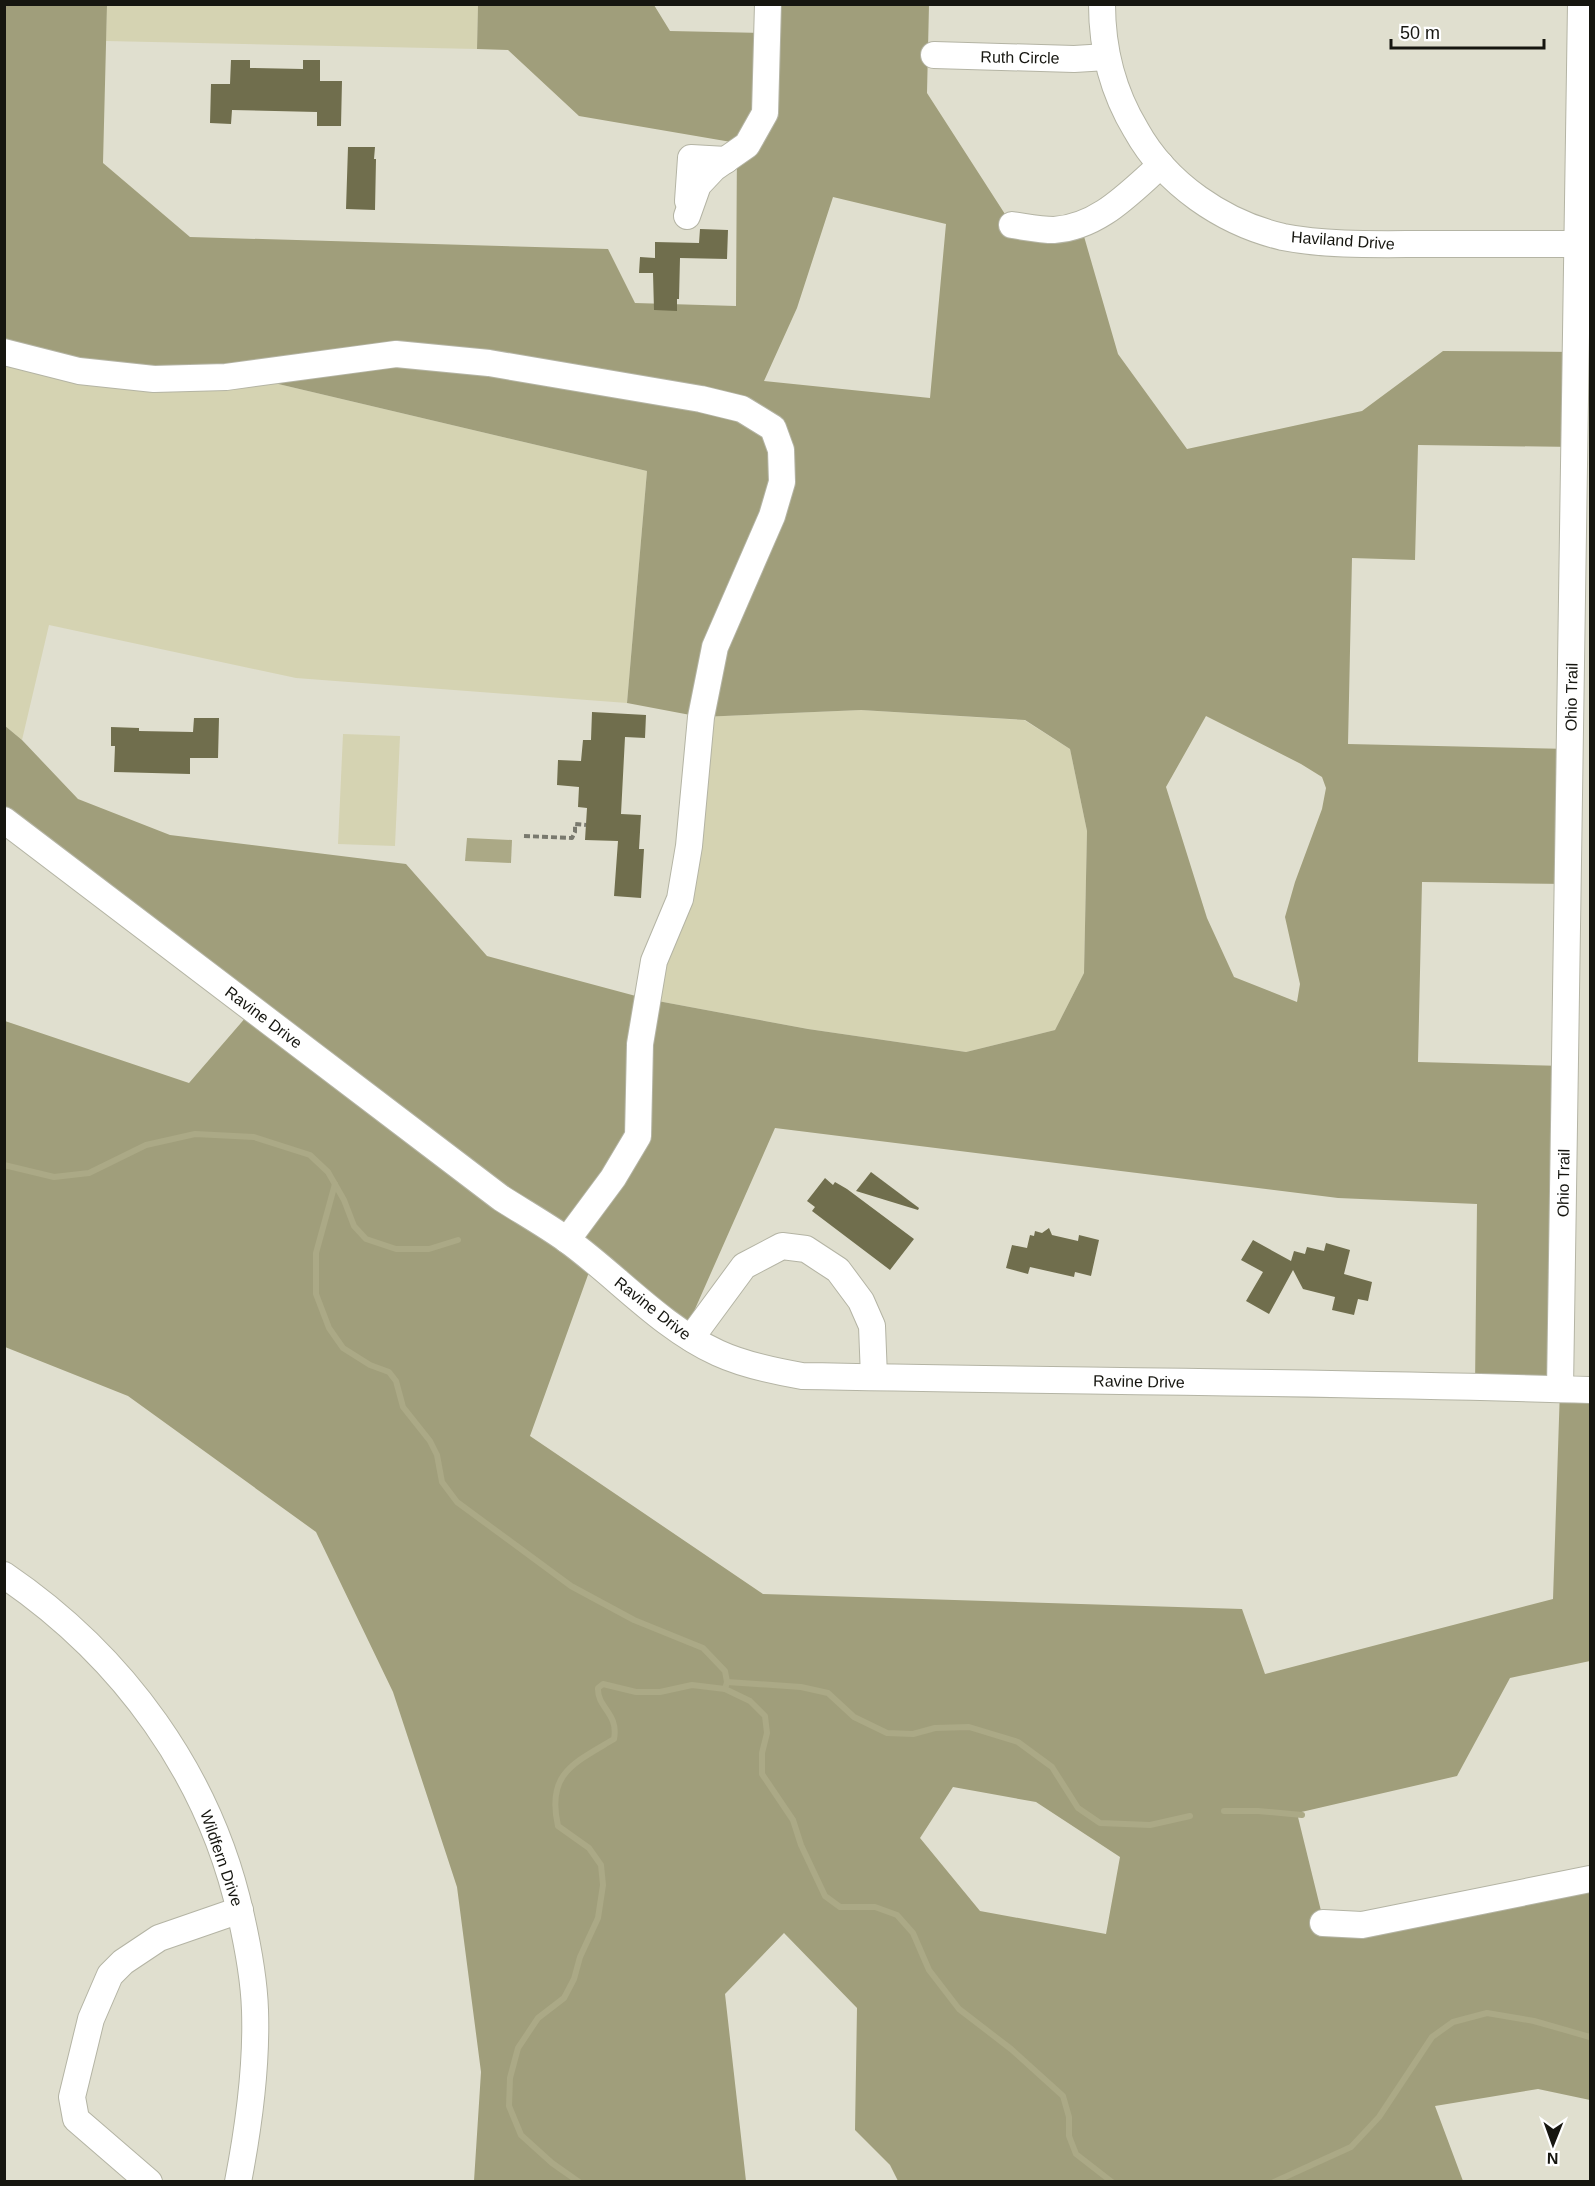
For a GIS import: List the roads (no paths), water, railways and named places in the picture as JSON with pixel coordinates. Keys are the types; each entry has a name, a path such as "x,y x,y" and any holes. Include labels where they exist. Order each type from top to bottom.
{"street":[{"path":"726,160 747,145 765,113 768,4"},
{"name":"Haviland Drive","path":"1102,4 1107,57 1117,93 1127,116 1142,141 1161,165 1182,186 1221,213 1254,228 1283,237 1320,242 1578,244"},
{"name":"Ohio Trail","path":"1560,1389 1581,4"},
{"name":"Ruth Circle","path":"934,55 1107,57"},
{"path":"1012,225 1053,230 1081,226 1115,206 1161,165"},
{"path":"4,352 79,371 154,379 226,377 396,354 489,363 701,399 742,410 773,428 781,450 782,482 772,516 715,647 701,717 689,846 680,899 654,961 640,1044 638,1136 613,1178 567,1240"},
{"name":"Ravine Drive","path":"4,820 501,1198 567,1240 691,1338 737,1361 802,1376 1374,1384 1590,1390"},
{"path":"691,1338 744,1266 782,1246 806,1249 838,1270 861,1300 873,1326 874,1377"},
{"name":"Wildfern Drive","path":"4,1575 74,1628 143,1704 180,1758 211,1820 240,1910 249,1951 255,2010 254,2072 238,2181"},
{"path":"1323,1923 1362,1925 1590,1879"},
{"path":"149,2181 76,2119 72,2097 91,2019 110,1976 123,1962 159,1938 240,1910"}],"waterway":[{"path":"4,1165 54,1177 89,1173 146,1145 195,1134 254,1137 310,1155 328,1172 344,1200 354,1226 366,1239 396,1249 429,1249 458,1240"},
{"path":"335,1184 316,1253 316,1294 329,1328 343,1348 370,1365 389,1372 396,1381 403,1407 430,1441 437,1455 442,1482 457,1502 571,1586 634,1620 703,1648 725,1671 727,1682 725,1689 750,1701 765,1716 767,1733 762,1753 762,1774 793,1820 801,1845 825,1896 840,1907 875,1907 897,1915 913,1933 929,1970 959,2009 1011,2049 1063,2096 1069,2117 1069,2136 1076,2154 1112,2182"},
{"path":"727,1682 801,1687 828,1693 854,1717 887,1733 913,1734 935,1728 969,1727 1018,1742 1052,1767 1078,1808 1100,1823 1150,1825 1190,1816"},
{"path":"579,2182 552,2163 521,2135 509,2106 510,2078 518,2048 538,2018 564,1998 574,1979 580,1957 598,1918 603,1885 601,1865 589,1848 558,1826 555,1808 556,1793 566,1772 587,1755 614,1739 615,1730 611,1717 599,1695 598,1688 603,1684 636,1692 660,1692 692,1685 725,1689"},
{"path":"1224,1811 1302,1815"},
{"path":"1274,2182 1351,2147 1379,2117 1432,2037 1453,2022 1487,2013 1534,2021 1590,2037"}]}
